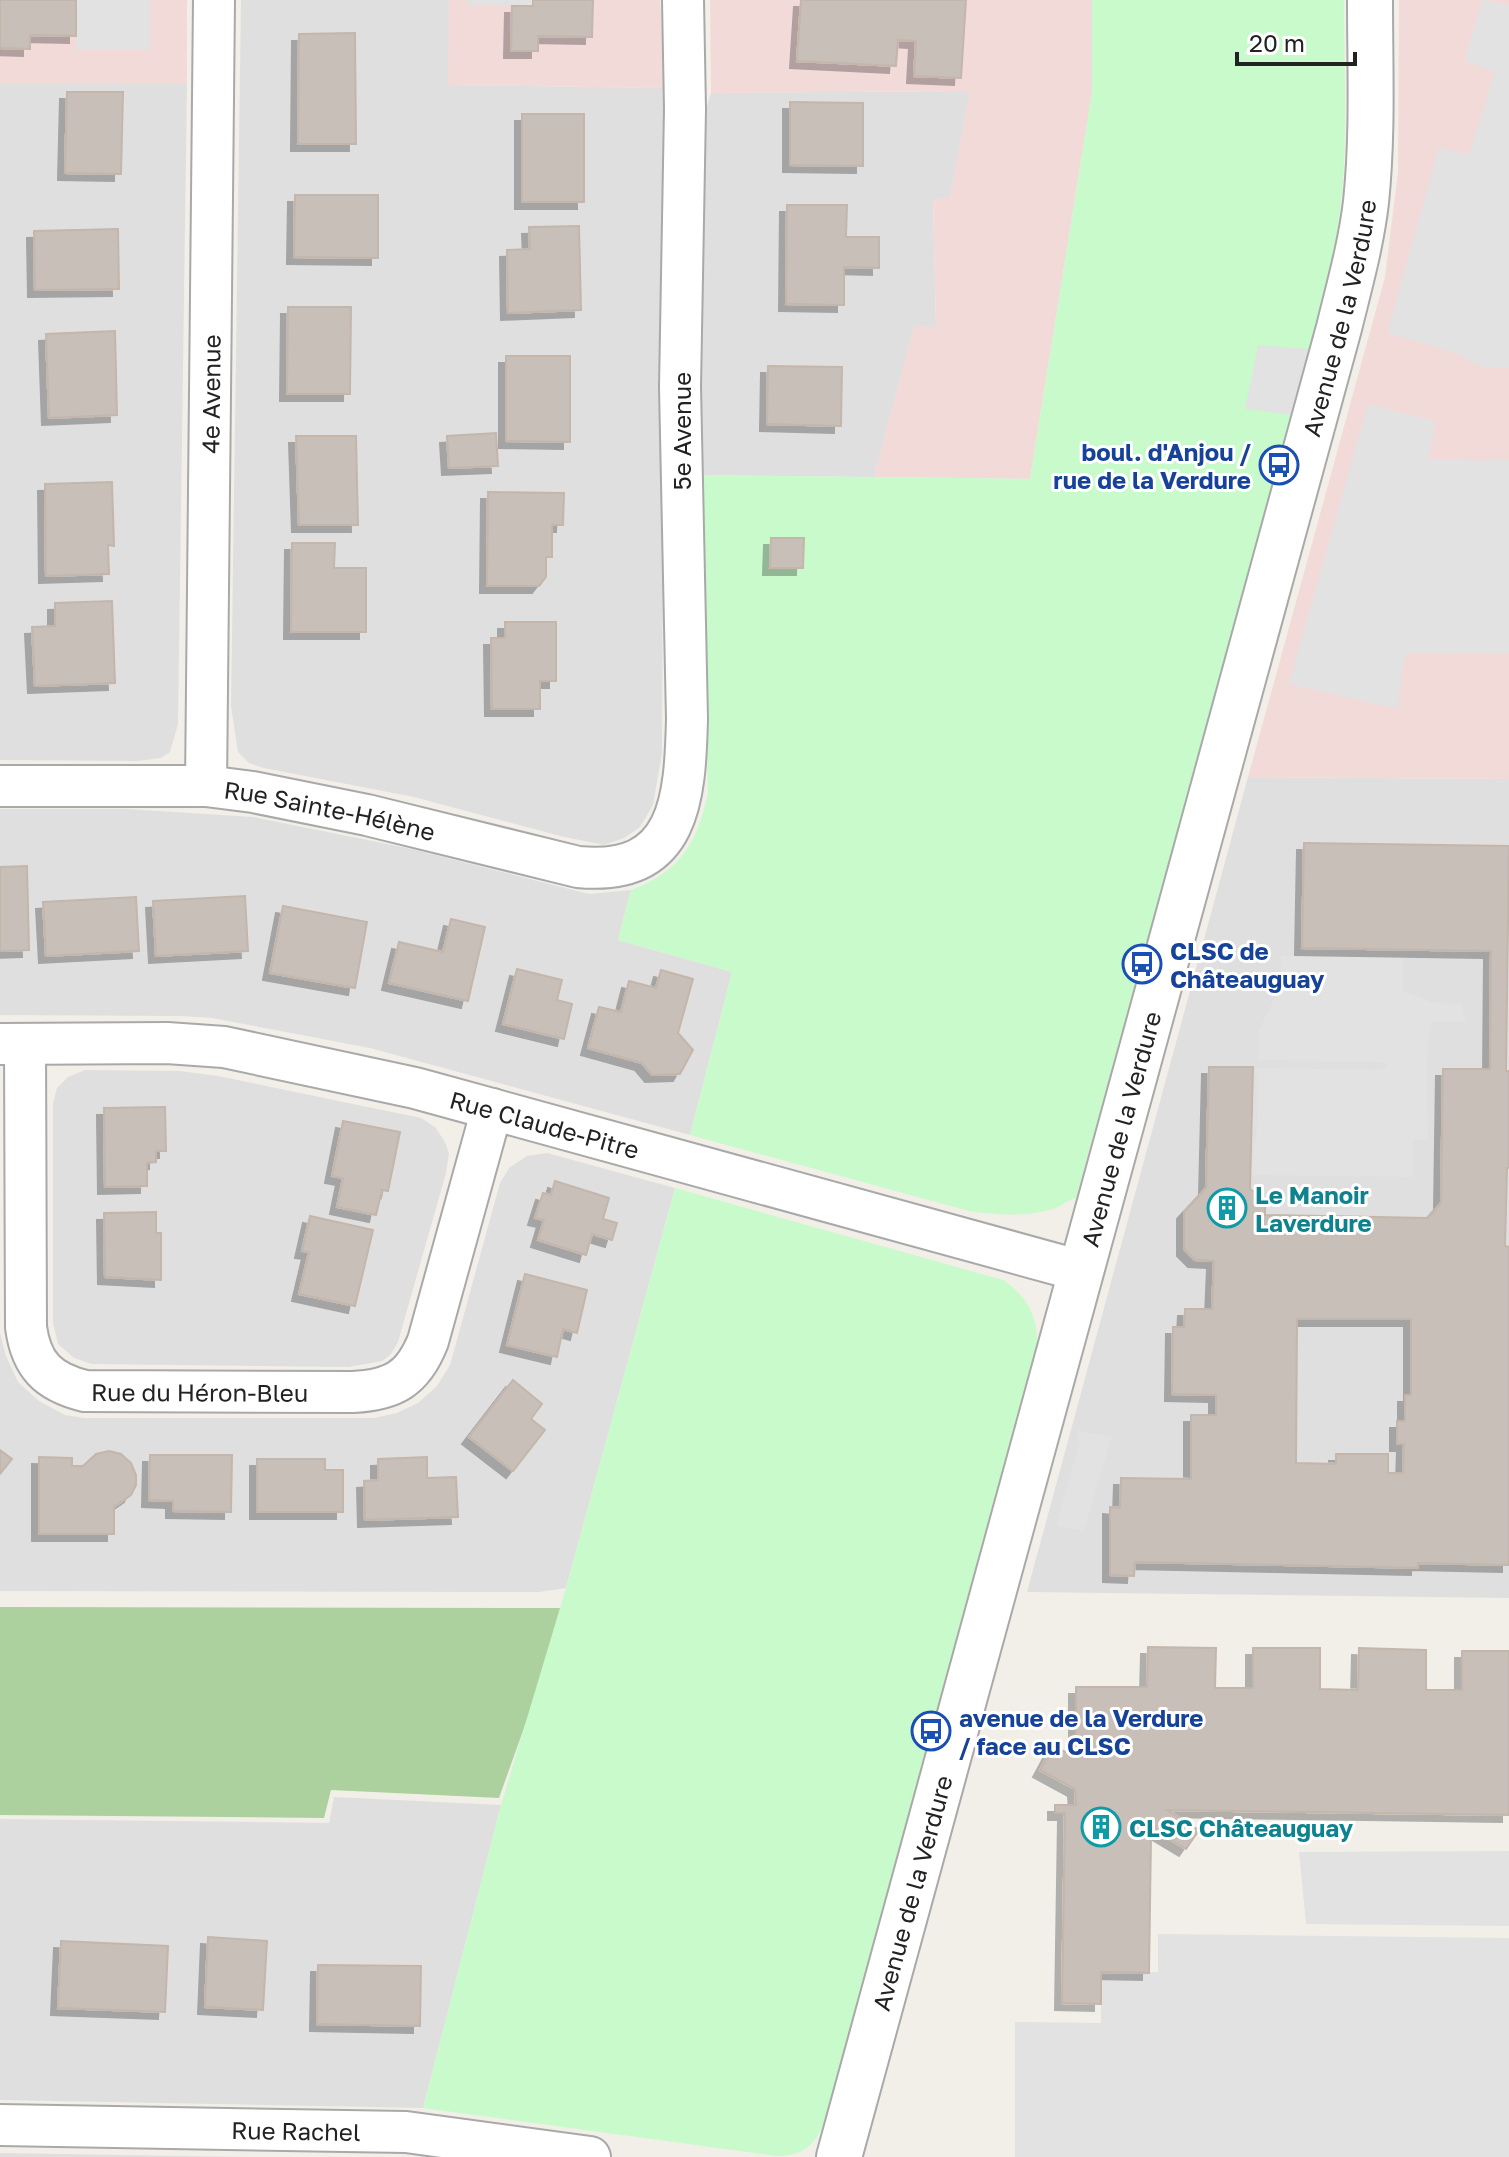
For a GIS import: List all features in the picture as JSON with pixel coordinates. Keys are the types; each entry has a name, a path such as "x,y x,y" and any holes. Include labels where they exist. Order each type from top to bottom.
{"street":[{"name":"4e Avenue","path":"206,786 214,0"},
{"name":"5e Avenue","path":"651,852 673,827 678,812 687,736 680,400 685,109 683,0"},
{"name":"Avenue de la Verdure","path":"839,2157 1354,266 1366,202 1370,0"},
{"name":"Rue Sainte-Hélène","path":"0,786 206,786 299,799 578,867 616,867 651,852"},
{"name":"Rue Claude-Pitre","path":"13,1044 167,1043 224,1047 345,1072 492,1109 1081,1271"},
{"name":"Rue du Héron-Bleu","path":"13,1044 28,1346 37,1363 51,1378 67,1387 85,1391 353,1392 394,1385 409,1374 420,1360 428,1341 492,1109"},
{"name":"Rue Rachel","path":"0,2125 406,2132 590,2157"}],"shaded area":[{"path":"0,0 187,0 187,84 0,84"},
{"path":"76,0 150,0 150,50 76,50"},
{"path":"241,0 449,0 449,85 665,88 662,753 653,805 640,827 624,838 604,845 560,836 414,797 264,768 249,763 238,752 231,706"},
{"path":"449,0 660,0 665,88 448,85"},
{"path":"468,0 533,0 533,6 468,5"},
{"path":"710,0 1092,0 1092,92 1030,479 874,477 914,326 936,327 933,200 950,197 970,91 711,93"},
{"path":"1399,0 1509,0 1509,779 1248,777 1385,277 1398,172"},
{"path":"1482,0 1509,5 1509,368 1482,367 1450,351 1387,333 1439,147 1469,155 1495,72 1465,61"},
{"path":"0,84 187,84 178,724 170,752 161,758 137,761 0,760"},
{"path":"970,91 950,198 933,201 936,328 914,327 874,477 700,475 699,162 711,93"},
{"path":"1258,345 1311,349 1293,415 1245,409"},
{"path":"1368,404 1435,421 1429,459 1509,460 1509,653 1405,654 1397,709 1289,684"},
{"path":"1248,777 1509,779 1509,1598 1027,1592"},
{"path":"0,809 128,809 253,817 412,849 589,894 631,890 618,940 732,972 690,1135 370,1048 212,1018 0,1015"},
{"path":"1281,956 1403,957 1403,991 1431,1002 1461,1004 1466,1021 1431,1021 1427,1058 1428,1140 1413,1141 1414,1177 1251,1175 1258,1119 1257,1068 1386,1068 1386,1063 1381,1062 1258,1060 1258,1032 1280,988"},
{"path":"85,1070 180,1071 218,1076 421,1118 435,1127 449,1154 446,1173 398,1342 391,1354 382,1361 349,1367 92,1364 74,1358 58,1344 53,1323 53,1103 57,1088 68,1077"},
{"path":"547,1153 675,1188 566,1588 539,1592 0,1591 0,1333 18,1382 39,1401 65,1415 84,1418 374,1418 397,1413 418,1403 437,1386 450,1365 500,1183 509,1168 527,1156"},
{"path":"1077,1431 1112,1437 1084,1531 1056,1526 1079,1444"},
{"path":"334,1797 501,1805 423,2108 0,2100 0,1819 329,1823"},
{"path":"1509,1851 1509,1926 1306,1924 1299,1852"},
{"path":"1158,1934 1509,1938 1509,2157 1015,2157 1015,2022 1101,2023 1101,1972 1158,1972"},
{"path":"0,2153 247,2157 0,2157"}],"green space":[{"path":"1092,0 1344,0 1345,137 1342,192 1331,269 1319,318 1076,1198 1043,1212 990,1214 969,1211 690,1135 732,972 618,940 631,890 662,874 684,853 699,826 708,792 700,475 1030,479 1092,92"},
{"path":"675,1188 1003,1280 1025,1300 1037,1335 1037,1345 824,2123 812,2144 801,2151 777,2156 423,2108 501,1805 566,1588"},
{"path":"0,1607 567,1608 499,1798 331,1790 324,1818 0,1815"}],"building":[{"path":"0,0 76,0 76,36 30,35 30,49 0,48"},
{"path":"533,0 593,0 592,37 538,36 538,51 511,51 512,6 533,6"},
{"path":"801,0 966,0 961,78 914,76 916,41 898,40 896,66 797,61"},
{"path":"355,33 356,144 298,144 299,34"},
{"path":"67,92 123,92 121,174 65,173"},
{"path":"790,102 863,103 863,166 790,165"},
{"path":"522,114 584,114 584,202 522,202"},
{"path":"295,195 378,195 378,258 294,257"},
{"path":"787,205 847,205 846,237 879,237 879,268 844,267 844,305 786,304"},
{"path":"579,226 581,310 508,313 507,250 530,249 529,227"},
{"path":"118,229 119,289 35,290 34,231"},
{"path":"288,307 351,307 350,394 287,394"},
{"path":"115,331 117,415 49,418 46,334"},
{"path":"506,356 570,356 570,442 506,441"},
{"path":"768,366 842,367 841,426 767,424"},
{"path":"496,433 498,466 449,468 447,436"},
{"path":"296,436 356,436 358,525 299,525"},
{"path":"112,482 114,546 108,545 109,574 46,576 45,484"},
{"path":"488,492 564,493 563,525 552,525 552,557 546,557 546,577 539,586 487,586"},
{"path":"771,538 804,538 803,568 770,568"},
{"path":"292,543 335,543 334,568 366,568 366,632 291,632"},
{"path":"112,601 115,683 35,686 32,627 55,626 55,603"},
{"path":"505,622 556,622 556,681 540,681 540,709 492,709 491,638 505,638"},
{"name":"Le Manoir Laverdure","path":"1304,843 1509,846 1506,1071 1509,1071 1509,1168 1505,1246 1509,1247 1509,1565 1418,1563 1418,1568 1135,1562 1134,1576 1110,1575 1110,1507 1120,1508 1121,1478 1191,1479 1191,1415 1216,1415 1216,1395 1172,1394 1173,1327 1184,1327 1185,1309 1212,1309 1214,1261 1195,1260 1184,1249 1184,1212 1206,1188 1209,1067 1253,1067 1250,1189 1265,1200 1265,1215 1428,1218 1441,1203 1443,1069 1490,1069 1491,951 1302,948","holes":["1297,1319 1411,1319 1411,1395 1405,1395 1405,1421 1397,1421 1397,1444 1404,1444 1403,1473 1388,1473 1388,1454 1336,1454 1336,1464 1296,1463"]},
{"path":"27,866 29,950 0,951 0,867"},
{"path":"245,896 248,951 156,956 153,901"},
{"path":"136,897 139,951 46,956 43,902"},
{"path":"283,906 367,922 355,988 270,973"},
{"path":"451,919 485,927 468,1001 389,983 399,942 443,952"},
{"path":"517,969 562,980 557,1000 572,1004 564,1039 503,1024"},
{"path":"661,970 693,979 678,1033 693,1050 680,1074 652,1075 642,1063 588,1048 599,1007 621,1012 629,981 656,988"},
{"path":"165,1107 166,1151 156,1151 156,1162 147,1163 147,1186 105,1187 104,1108"},
{"path":"343,1121 400,1132 388,1191 382,1190 376,1215 337,1207 343,1178 332,1176"},
{"path":"555,1181 609,1198 603,1219 617,1223 612,1240 592,1234 586,1255 538,1240 544,1220 535,1218 543,1193 551,1195"},
{"path":"156,1212 156,1233 161,1233 161,1280 105,1277 104,1213"},
{"path":"310,1216 373,1230 355,1306 299,1294 309,1252 302,1251"},
{"path":"525,1274 587,1290 577,1333 563,1329 557,1357 507,1345"},
{"path":"513,1380 542,1404 531,1419 545,1430 513,1471 469,1437"},
{"path":"0,1450 12,1459 0,1474"},
{"path":"109,1451 121,1454 131,1463 136,1475 136,1485 131,1495 114,1507 114,1534 39,1534 39,1457 72,1458 72,1466 83,1466 96,1454"},
{"path":"150,1455 232,1455 231,1512 173,1511 173,1501 149,1500"},
{"path":"427,1457 427,1478 456,1477 458,1517 365,1520 364,1481 378,1480 378,1459"},
{"path":"257,1459 325,1459 325,1470 343,1470 343,1512 257,1512"},
{"name":"CLSC Châteauguay","path":"1148,1647 1216,1648 1215,1688 1253,1688 1253,1648 1320,1648 1320,1689 1358,1690 1359,1648 1426,1650 1426,1690 1462,1690 1462,1651 1509,1651 1509,1815 1167,1810 1199,1830 1186,1849 1136,1819 1133,1824 1151,1837 1149,1973 1101,1972 1101,2004 1062,2003 1065,1813 1055,1813 1055,1805 1076,1805 1075,1789 1040,1770 1053,1746 1076,1757 1076,1687 1147,1687"},
{"path":"208,1937 267,1941 263,2010 205,2007"},
{"path":"61,1941 168,1946 165,2012 58,2008"},
{"path":"318,1965 421,1966 420,2026 317,2024"}],"place":[{"name":"boul. d'Anjou / rue de la Verdure","path":"1279,465"},
{"name":"CLSC de Châteauguay","path":"1142,964"},
{"name":"Le Manoir Laverdure","path":"1227,1208"},
{"name":"avenue de la Verdure / face au CLSC","path":"931,1731"},
{"name":"CLSC Châteauguay","path":"1101,1827"}]}
